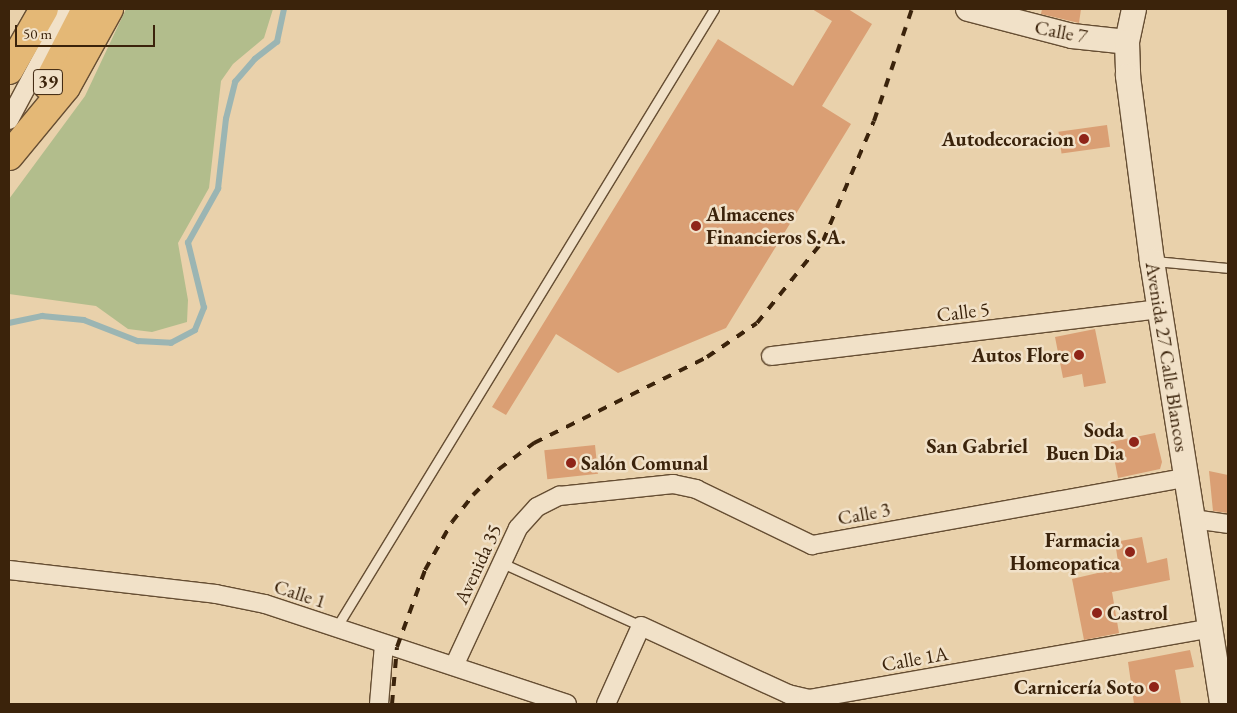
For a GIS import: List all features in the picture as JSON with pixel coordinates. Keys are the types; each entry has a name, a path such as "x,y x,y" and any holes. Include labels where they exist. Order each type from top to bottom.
{"highway":[{"path":"9,49 28,9"},
{"name":"39","path":"9,70 44,9"},
{"name":"39","path":"9,155 86,9"},
{"path":"9,155 66,87 109,9"}],"main road":[{"name":"Calle 7","path":"968,9 1072,36 1127,42"},
{"name":"Avenida 27 Calle Blancos","path":"1134,9 1127,42 1128,76 1159,309 1222,704"}],"street":[{"path":"9,96 57,9"},
{"path":"9,120 68,9"},
{"name":"Calle 5","path":"771,356 1159,309"},
{"name":"Calle 3","path":"559,496 673,484 696,489 812,545 1186,478"},
{"name":"Avenida 35","path":"454,666 518,528 537,507 559,496"},
{"path":"1193,519 1228,524"},
{"name":"Calle 1","path":"9,570 216,594 265,604 567,704"},
{"path":"606,704 642,626"},
{"name":"Calle 1A","path":"642,626 788,694 809,699 1210,628"},
{"path":"379,704 384,644"}],"lane":[{"path":"336,628 714,9"},
{"path":"1152,261 1228,268"},
{"path":"502,563 642,626"}],"green space":[{"path":"126,9 273,9 264,38 233,64 221,81 209,188 178,243 188,300 187,322 152,332 128,329 96,306 9,294 9,199 85,96"}],"building":[{"name":"Almacenes Financieros S. A.","path":"812,9 848,9 872,24 822,106 851,124 726,328 618,373 556,334 506,415 492,407 718,39 793,86 832,21"},
{"path":"1042,9 1081,9 1079,23 1041,14"},
{"name":"Autodecoracion","path":"1107,125 1110,147 1062,154 1058,132"},
{"name":"Autos Flore","path":"1095,329 1106,383 1084,387 1082,374 1063,378 1055,337"},
{"path":"1155,433 1162,462 1160,469 1118,478 1111,442"},
{"name":"Salón Comunal","path":"595,445 598,474 547,479 544,450"},
{"path":"1209,471 1228,475 1228,513 1213,511"},
{"name":"Castrol","path":"1142,537 1147,563 1167,558 1170,580 1112,592 1119,633 1084,640 1072,579 1119,568 1115,542"},
{"path":"1190,650 1194,667 1175,670 1181,704 1134,704 1128,662"}],"waterway":[{"path":"9,323 42,316 84,320 138,341 171,343 195,330 204,308 188,243 218,189 226,119 235,82 255,59 277,42 284,9"}],"railway":[{"path":"392,704 397,647 425,570 452,522 473,495 499,469 534,443 707,357 757,323 823,241 874,121 912,9"}],"place":[{"name":"Autodecoracion","path":"1084,139"},
{"name":"Almacenes Financieros S. A.","path":"696,226"},
{"name":"Autos Flore","path":"1079,355"},
{"name":"Soda Buen Dia","path":"1134,442"},
{"name":"Salón Comunal","path":"571,463"},
{"name":"Farmacia Homeopatica","path":"1130,552"},
{"name":"Castrol","path":"1097,613"},
{"name":"Carnicería Soto","path":"1154,687"}],"district":[{"name":"San Gabriel","path":"977,446"}]}
